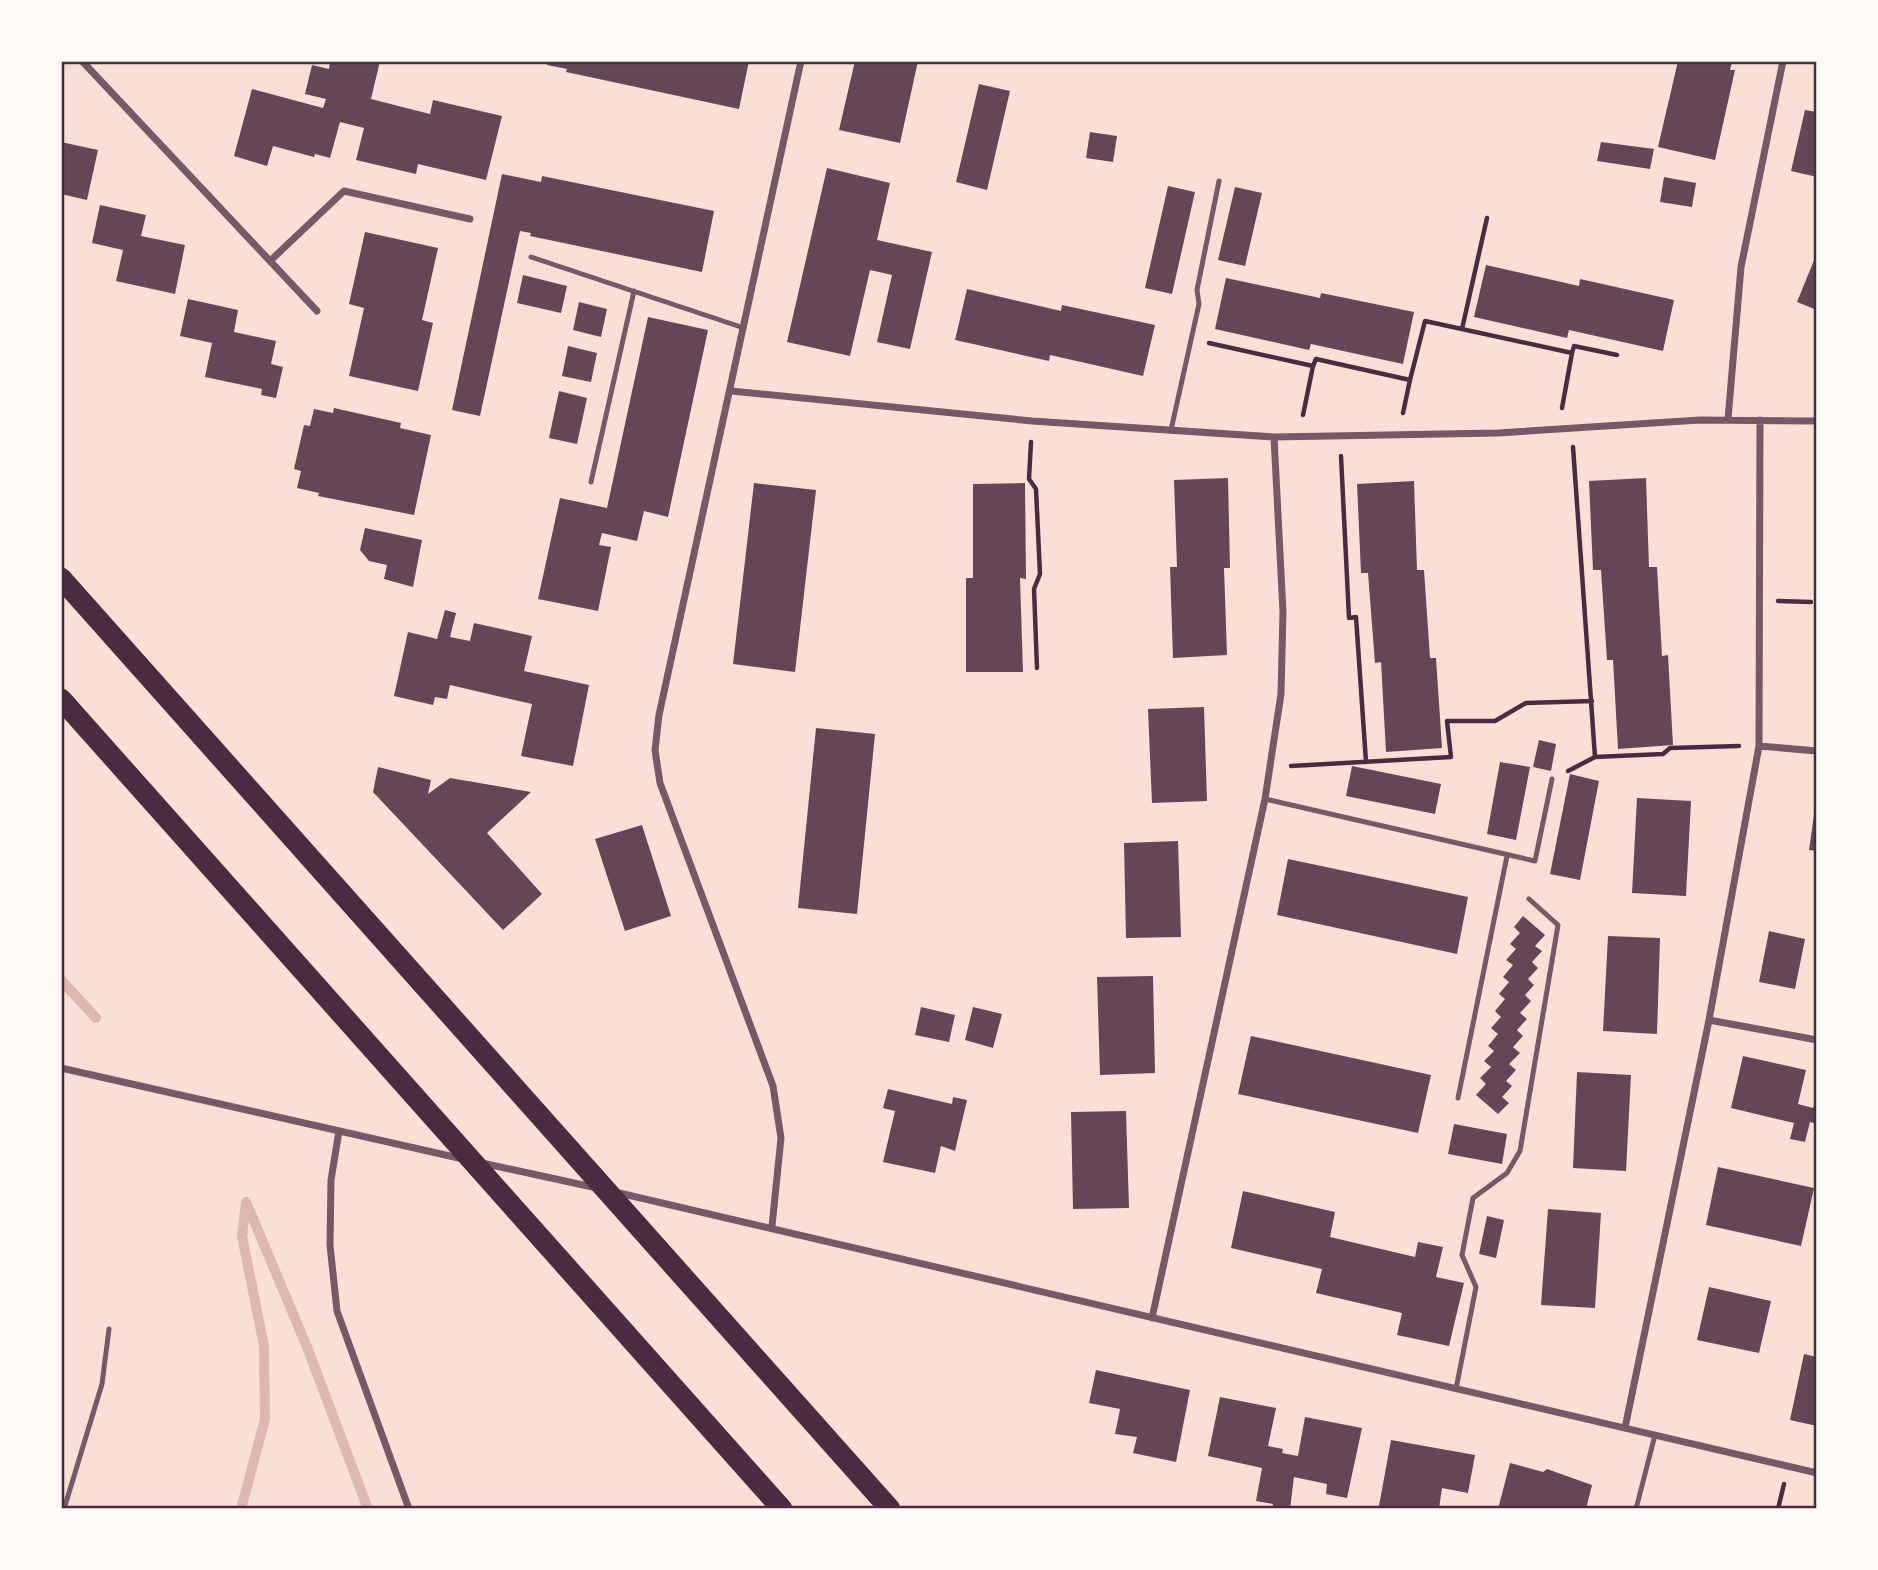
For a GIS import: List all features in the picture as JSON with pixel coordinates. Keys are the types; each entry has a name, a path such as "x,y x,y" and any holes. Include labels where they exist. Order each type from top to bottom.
{"highway":[{"path":"61,578 890,1509"},
{"path":"61,699 782,1509"}],"street":[{"path":"82,61 317,311"},
{"path":"772,1226 781,1138 773,1086 660,783 655,750 659,715 801,61"},
{"path":"1728,419 1741,267 1783,61"},
{"path":"270,261 344,191 470,219"},
{"path":"731,391 1032,421 1274,437 1557,429 1728,419 1817,421"},
{"path":"1625,1428 1709,1020 1759,746 1760,420"},
{"path":"1152,1318 1265,799 1281,694 1283,612 1274,437"},
{"path":"1759,746 1817,751"},
{"path":"1709,1020 1817,1040"},
{"path":"61,1068 339,1132 772,1226 1152,1318 1817,1473"},
{"path":"339,1132 331,1180 330,1245 337,1311 409,1509"}],"lane":[{"path":"1171,430 1199,304 1197,290 1219,181"},
{"path":"531,257 745,328"},
{"path":"591,482 634,291"},
{"path":"1265,799 1535,861 1552,779"},
{"path":"1458,1098 1507,856"},
{"path":"1455,1389 1476,1287 1462,1255 1473,1198 1507,1173 1520,1151 1558,925 1528,899"},
{"path":"64,1509 102,1384 109,1329"},
{"path":"1636,1509 1655,1435"}],"path":[{"path":"1462,329 1487,218"},
{"path":"1398,435 1425,321 1572,353"},
{"path":"1191,339 1313,366"},
{"path":"1557,429 1574,346 1617,355"},
{"path":"1299,437 1315,359 1410,380"},
{"path":"1032,421 1029,479 1035,489 1040,575 1034,589 1037,668"},
{"path":"1572,428 1595,757"},
{"path":"1339,436 1349,618 1356,617 1366,762"},
{"path":"1759,601 1811,602"},
{"path":"1269,767 1451,757 1447,722 1495,722 1526,704 1592,701"},
{"path":"1552,779 1595,757 1663,754 1670,748 1759,746"}],"building":[{"path":"330,61 380,61 371,99 430,114 433,100 502,116 486,180 418,164 416,174 356,160 364,128 340,122 330,158 315,154 314,157 273,146 267,166 234,156 252,89 323,108 326,99 305,94 312,65 329,69"},
{"path":"548,61 749,61 739,109 566,72 567,69 547,65"},
{"path":"855,61 918,61 900,143 839,130"},
{"path":"1678,61 1732,61 1730,70 1735,70 1715,160 1658,147"},
{"path":"979,84 1010,91 987,190 956,182"},
{"path":"1805,110 1817,112 1817,177 1791,171"},
{"path":"1090,132 1117,136 1113,162 1086,158"},
{"path":"61,142 98,150 87,200 61,194"},
{"path":"1601,142 1654,149 1650,169 1597,161"},
{"path":"827,168 890,183 877,240 932,252 910,349 877,342 892,275 870,270 850,356 787,342"},
{"path":"502,174 541,182 542,176 714,211 702,272 530,236 531,233 520,231 480,416 452,410"},
{"path":"1664,177 1696,183 1692,207 1660,202"},
{"path":"1168,186 1195,192 1172,294 1145,288"},
{"path":"1235,187 1262,193 1245,266 1218,260"},
{"path":"100,205 146,215 141,236 185,245 175,294 116,281 123,250 92,243"},
{"path":"365,232 438,248 422,320 433,323 418,391 349,376 364,308 349,304"},
{"path":"1817,253 1817,310 1797,302"},
{"path":"1486,265 1579,286 1580,279 1674,300 1663,351 1569,330 1567,338 1474,317"},
{"path":"523,275 567,286 561,313 517,303"},
{"path":"1226,278 1320,298 1321,293 1414,312 1403,364 1311,344 1309,350 1215,329"},
{"path":"967,289 1061,311 1062,305 1155,325 1143,376 1050,355 1049,361 955,340"},
{"path":"188,299 238,310 234,332 276,341 271,364 283,367 276,398 261,395 262,389 205,377 212,343 180,336"},
{"path":"579,302 607,309 601,337 573,330"},
{"path":"648,317 708,330 668,517 644,511 637,541 602,533 599,545 611,547 598,611 538,599 560,498 607,508"},
{"path":"568,346 597,353 591,382 562,376"},
{"path":"559,391 587,398 577,444 549,438"},
{"path":"334,408 401,423 400,428 431,435 414,515 318,496 319,493 297,488 301,471 294,469 304,425 310,426 314,409 333,413"},
{"path":"1228,478 1230,568 1224,568 1227,655 1173,658 1170,567 1177,567 1174,480"},
{"path":"1646,478 1649,567 1657,567 1662,656 1668,655 1673,745 1618,749 1613,660 1607,660 1601,570 1593,570 1589,481"},
{"path":"1414,481 1417,570 1424,570 1430,658 1436,658 1442,748 1386,752 1381,662 1375,663 1368,573 1361,573 1357,484"},
{"path":"754,483 816,490 795,672 733,664"},
{"path":"1025,483 1026,579 1020,578 1023,672 966,672 966,578 973,578 973,484"},
{"path":"365,528 422,540 413,587 384,579 387,565 369,561 360,550"},
{"path":"445,610 456,613 450,637 470,641 474,623 532,636 524,671 589,685 573,766 521,756 532,704 450,685 447,699 435,697 433,705 394,696 408,632 437,639"},
{"path":"1204,707 1207,801 1152,803 1148,709"},
{"path":"816,728 875,734 857,914 798,908"},
{"path":"1539,740 1556,744 1551,771 1533,767"},
{"path":"1500,762 1530,767 1516,840 1487,834"},
{"path":"1352,766 1441,784 1435,814 1346,796"},
{"path":"378,767 431,780 428,794 450,778 531,792 487,833 542,894 503,930 373,792"},
{"path":"1570,774 1599,781 1580,880 1550,874"},
{"path":"1637,798 1691,801 1686,896 1632,893"},
{"path":"1817,808 1817,851 1809,850"},
{"path":"642,825 671,916 625,931 595,839"},
{"path":"1178,841 1181,937 1126,938 1124,843"},
{"path":"1288,859 1468,897 1457,954 1277,915"},
{"path":"1523,916 1545,935 1535,946 1542,951 1532,962 1538,968 1528,979 1534,985 1525,995 1531,1001 1520,1013 1527,1019 1517,1030 1523,1036 1513,1047 1520,1053 1509,1064 1516,1070 1506,1081 1512,1086 1502,1097 1509,1103 1498,1114 1476,1095 1486,1084 1480,1078 1491,1067 1484,1061 1494,1051 1488,1046 1498,1034 1491,1028 1501,1017 1495,1011 1505,999 1499,994 1509,982 1503,977 1513,965 1506,960 1516,949 1510,944 1520,933 1514,927"},
{"path":"1769,931 1805,939 1795,989 1759,982"},
{"path":"1608,936 1660,938 1657,1034 1603,1031"},
{"path":"1153,976 1155,1073 1100,1075 1097,977"},
{"path":"921,1007 955,1015 949,1042 915,1035"},
{"path":"973,1007 1002,1014 993,1048 965,1040"},
{"path":"1251,1036 1431,1075 1418,1133 1238,1094"},
{"path":"1743,1056 1806,1070 1798,1104 1813,1108 1817,1097 1817,1124 1810,1122 1805,1142 1790,1139 1794,1123 1731,1108"},
{"path":"1577,1072 1631,1075 1626,1171 1573,1168"},
{"path":"888,1089 952,1104 953,1097 967,1100 955,1151 941,1146 935,1173 883,1162 895,1111 883,1108"},
{"path":"1126,1111 1129,1208 1073,1209 1071,1112"},
{"path":"1454,1124 1507,1134 1502,1164 1448,1154"},
{"path":"1718,1167 1814,1188 1801,1246 1706,1225"},
{"path":"1243,1191 1335,1212 1330,1237 1415,1257 1418,1242 1443,1247 1436,1277 1464,1283 1449,1346 1397,1335 1402,1313 1316,1293 1322,1269 1231,1248"},
{"path":"1548,1209 1601,1213 1595,1308 1541,1305"},
{"path":"1487,1216 1504,1220 1496,1258 1479,1254"},
{"path":"1709,1287 1771,1301 1759,1353 1697,1340"},
{"path":"1804,1354 1817,1357 1817,1426 1790,1420"},
{"path":"1096,1370 1190,1390 1176,1462 1133,1453 1137,1437 1115,1434 1120,1409 1089,1403"},
{"path":"1220,1397 1276,1408 1268,1446 1283,1449 1282,1453 1298,1456 1305,1417 1362,1428 1347,1498 1326,1494 1327,1484 1294,1477 1290,1509 1272,1509 1273,1504 1256,1501 1262,1468 1208,1456"},
{"path":"1391,1440 1475,1455 1468,1493 1442,1488 1439,1509 1390,1509 1379,1506"},
{"path":"1510,1463 1543,1472 1547,1469 1592,1485 1586,1509 1498,1509"}],"waterway":[{"path":"61,980 96,1018"},
{"path":"246,1202 307,1347 368,1509"},
{"path":"241,1509 265,1419 264,1346 242,1236 246,1202"}]}
